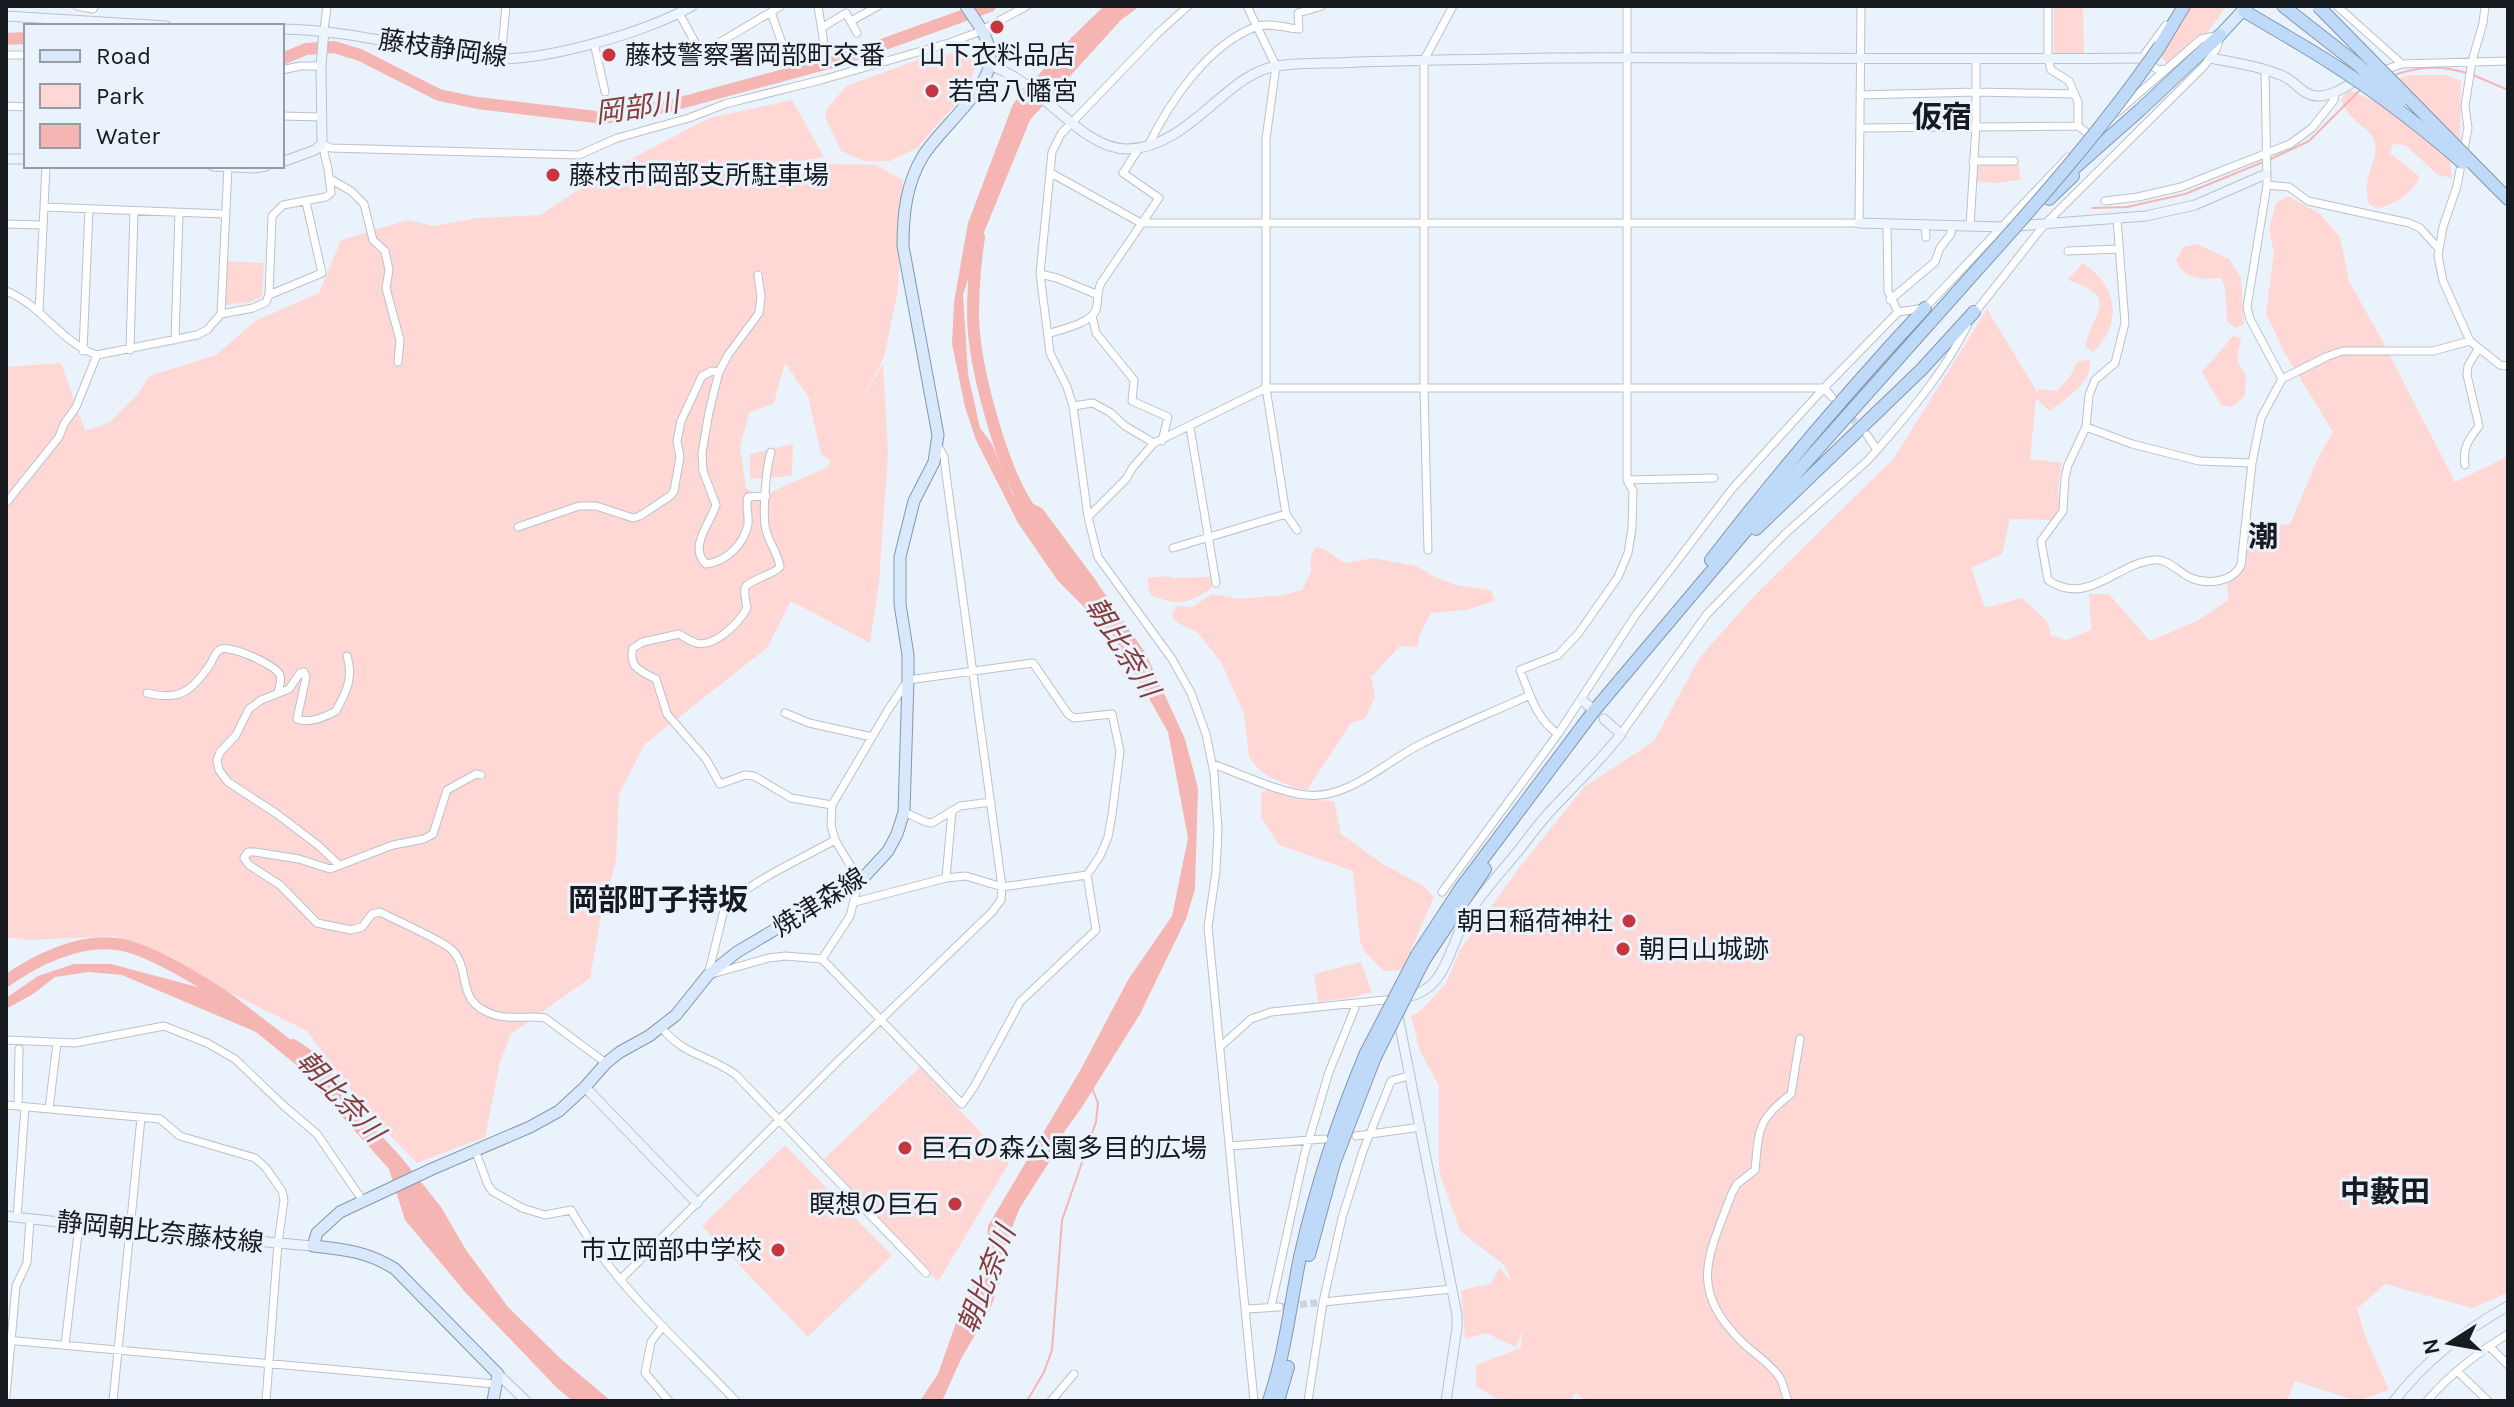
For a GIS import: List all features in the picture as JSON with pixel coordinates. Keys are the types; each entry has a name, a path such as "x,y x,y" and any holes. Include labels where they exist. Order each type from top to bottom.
{"highway":[{"path":"2047,197 2137,79 2182,6"},
{"path":"2283,6 2357,64"},
{"path":"2291,6 2495,186"},
{"path":"2318,6 2508,199"},
{"path":"2244,8 2347,72 2495,186"},
{"path":"2047,197 2150,109 2220,35"},
{"path":"1269,1401 1285,1345 1299,1260 1312,1207 1339,1118 1436,923 1593,712 1759,515 2047,197 2220,35"},
{"path":"1420,957 1597,720 1756,529 1977,275"},
{"path":"1651,643 1685,593 1774,478 1925,308"},
{"path":"1756,529 1922,369 1974,312"},
{"path":"1278,1401 1293,1346 1307,1262 1324,1198 1370,1055"}],"main road":[{"path":"967,7 980,27 991,54 990,66"},
{"path":"2220,35 2244,8"},
{"name":"焼津森線","path":"313,1246 317,1233 329,1220 367,1199 543,1121 559,1111 606,1063 676,1015 708,975 749,945 859,880 888,851 904,812 908,655 900,604 900,557 914,501 934,462 938,446 903,246 903,220 907,193 923,156 978,87 990,66"},
{"path":"313,1246 356,1251 395,1269 497,1379 493,1401"}],"street":[{"path":"77,6 94,7 99,22"},
{"path":"6,291 39,310 83,351 97,355 197,335 207,330 221,314 253,308 266,302 269,295 272,216 283,205 326,197 331,193 322,144 321,66 327,6"},
{"path":"501,59 506,6"},
{"name":"藤枝静岡線","path":"284,29 501,59 539,56 594,43 692,6"},
{"path":"678,10 697,46 702,48 712,47 781,6"},
{"path":"818,6 823,27"},
{"path":"851,21 878,6"},
{"path":"322,144 331,148 579,155 617,138 689,118 725,104 949,43 1027,6"},
{"path":"1188,6 1068,119 1052,152 1040,274 1050,353 1073,406 1088,517 1098,557 1172,659 1191,693 1213,764 1218,830 1208,927 1254,1401"},
{"path":"1247,6 1276,66 1266,139 1266,388 1286,514 1297,530"},
{"path":"1158,442 1168,417 1132,401 1134,380 1096,333 1092,316 1097,303 1096,294 1159,198 1123,173 1214,51 1258,25 1299,29 1298,13 1322,6"},
{"path":"1428,550 1424,388 1424,60 1453,6"},
{"path":"1558,734 1544,724 1520,670 1558,655 1578,634 1618,577 1628,553 1632,528 1633,491 1627,480 1627,6"},
{"path":"1859,223 1861,6"},
{"path":"2048,6 2048,59 2051,70 2069,81 2075,94 2078,126"},
{"path":"2142,58 2182,6"},
{"path":"2337,6 2402,64"},
{"path":"2485,6 2468,84 2465,106 2468,128 2457,186 2439,249 2443,281 2470,341 2500,365 2508,366"},
{"path":"771,12 785,52"},
{"path":"824,44 820,29 846,13 857,33"},
{"path":"6,16 132,24"},
{"path":"1221,1046 1251,1019 1271,1012 1416,996 1431,987 1448,960 1458,930 1484,891 1543,819 1603,757 1707,614 1786,533 1877,450 1916,405 1945,364 1974,312 2044,225 2211,58 2220,35 2201,39 2085,140 1925,308 1896,310 1732,489 1615,645 1586,704 1558,734 1442,892"},
{"path":"594,43 605,92"},
{"path":"990,66 1007,71 1100,143 1116,148 1144,147 1174,135 1247,79 1276,66 1424,60 1627,58 2142,58 2158,70 2168,69"},
{"path":"2211,58 2288,77 2303,92 2312,96 2335,92 2360,78 2402,64 2508,61"},
{"path":"1970,226 1976,126 1976,59"},
{"path":"284,70 321,66"},
{"path":"2265,69 2267,185 2247,307 2250,319 2282,379"},
{"path":"1860,95 1977,92 2075,94"},
{"path":"2105,201 2181,187 2290,144 2304,135 2334,100 2335,92"},
{"path":"284,116 323,117"},
{"path":"1860,128 2078,126 2086,132"},
{"path":"284,161 315,150 322,144"},
{"path":"1973,161 2014,161"},
{"path":"39,310 46,168"},
{"path":"221,314 228,168"},
{"path":"1051,173 1141,223 1859,223 2003,227 2146,216 2215,198 2266,174"},
{"path":"330,179 351,191 364,204 373,240 385,251 389,270 386,288 400,340 398,362"},
{"path":"2267,185 2289,187 2308,201 2409,223 2420,228 2439,249"},
{"path":"269,295 322,273 306,202"},
{"path":"44,207 224,214"},
{"path":"83,351 89,209"},
{"path":"130,350 134,211"},
{"path":"175,340 179,213"},
{"path":"2117,219 2125,323 2115,363 2095,380 2089,395 2086,427 2068,465 2063,511 2041,541 2048,580 2059,587 2091,586 2154,559 2162,560 2190,578 2226,580 2237,573 2241,565 2252,463 2261,418 2282,379 2343,351 2433,351 2470,341"},
{"path":"6,224 43,225"},
{"path":"1887,224 1888,291 1896,310"},
{"path":"1925,224 1926,237"},
{"path":"1890,300 1935,262 1940,248 1951,234 1952,225"},
{"path":"2068,251 2119,249"},
{"path":"1040,274 1096,294"},
{"path":"758,275 761,297 759,313 719,372 709,412 702,453 703,471 716,505 697,548 706,564 716,563 730,555 748,524 748,497 766,496"},
{"path":"1048,334 1092,316"},
{"path":"2465,465 2463,455 2466,444 2479,426 2467,375 2468,366 2478,349"},
{"path":"6,503 59,437 76,407 97,355"},
{"path":"518,527 579,506 596,506 633,518 670,496 674,491 680,457 677,441 685,410 702,376 712,371 719,372"},
{"path":"1088,517 1158,442 1266,388 1824,388 1832,397"},
{"path":"1073,406 1093,403 1125,426 1158,442"},
{"path":"1190,427 1216,583"},
{"path":"2086,427 2132,444 2199,461 2252,463"},
{"path":"1867,435 1877,450"},
{"path":"620,1280 1001,900 1002,887 974,671 945,466 938,446"},
{"path":"771,452 767,464 765,527 780,567 748,583 745,588 747,608 728,632 708,642 694,643 679,634 643,642 633,648 630,658 634,668 656,679 667,714 706,759 720,784 745,775 754,776 791,798 832,805"},
{"path":"1627,480 1714,478"},
{"path":"1173,548 1286,514"},
{"path":"147,693 165,697 180,695 197,684 219,651 227,648 278,671 281,678 278,693"},
{"path":"338,864 277,814 228,782 219,770 217,760 220,752 236,735 249,709 261,700 289,689 300,673 304,672 306,677 297,719 310,721 336,711 350,685 351,668 347,656"},
{"path":"822,959 850,916 859,880 835,840 831,825 832,805 908,680 1033,663 1068,714 1074,718 1112,714 1120,751 1112,815 1108,837 1087,875 1096,930 1020,1002 962,1104 822,959 769,958 708,975 724,910 729,902 775,870 835,840"},
{"path":"1213,764 1307,796 1337,791 1366,779 1420,744 1530,695"},
{"path":"785,713 809,723 872,737"},
{"path":"1604,719 1621,734"},
{"path":"481,775 476,774 447,790 433,834 424,839 393,845 330,869 299,859 255,852 248,852 244,858 249,865 280,885 317,923 351,930 362,927 372,914 380,912 432,938 452,950 459,962 468,997 475,1004 496,1015 545,1018 606,1063"},
{"path":"904,812 932,823 960,806 991,802"},
{"path":"946,878 952,811"},
{"path":"855,902 946,878 966,876 1002,887 1087,875"},
{"path":"1394,999 1452,1289 1457,1328 1446,1401"},
{"path":"1246,1309 1275,1307 1288,1223 1309,1140 1329,1072 1357,1003"},
{"path":"6,1040 87,1041 164,1026 207,1043 235,1059 317,1134 367,1199"},
{"path":"661,1027 681,1047 724,1066 736,1075 926,1273"},
{"path":"1788,1401 1779,1376 1734,1333 1715,1309 1706,1277 1710,1251 1732,1193 1737,1184 1755,1170 1759,1133 1765,1117 1791,1094 1800,1039"},
{"path":"49,1109 57,1043"},
{"path":"11,1217 22,1106 19,1049"},
{"path":"1308,1401 1323,1302 1342,1218 1363,1151 1391,1081 1411,1075"},
{"path":"585,1087 697,1203"},
{"path":"6,1105 160,1119 180,1136 255,1158 282,1191 284,1200 266,1401"},
{"path":"113,1401 141,1118"},
{"path":"1356,1136 1421,1127"},
{"path":"1230,1146 1324,1139"},
{"path":"475,1150 492,1191 522,1208 545,1215 571,1210 580,1228 620,1280 735,1400"},
{"name":"静岡朝比奈藤枝線","path":"11,1217 313,1246"},
{"path":"6,1396 8,1341 16,1286 29,1253 30,1219"},
{"path":"65,1345 79,1225"},
{"path":"1323,1302 1452,1289"},
{"path":"2394,1401 2438,1353 2461,1334 2508,1306"},
{"path":"663,1326 651,1342 645,1373 669,1401"},
{"path":"2429,1400 2457,1371 2508,1334"},
{"path":"8,1341 497,1379 526,1401"},
{"path":"2489,1346 2508,1365"},
{"path":"2457,1371 2488,1401"},
{"path":"1051,1401 1074,1374"}],"green space":[{"path":"2054,6 2083,6 2084,56 2054,57"},
{"path":"2189,6 2225,8 2207,33 2196,37 2168,64 2158,55"},
{"path":"965,51 975,66 969,89 917,148 890,161 865,161 841,151 826,119 826,110 846,86 923,58"},
{"path":"2411,75 2446,75 2461,81 2460,141 2396,79"},
{"path":"2348,90 2390,111 2427,140 2450,160 2452,178 2438,175 2405,145 2393,144 2390,153 2420,177 2413,188 2397,201 2378,209 2369,204 2367,185 2375,154 2374,140 2350,115 2341,100"},
{"path":"792,100 824,157 752,171 824,160 825,164 876,165 903,180 898,290 884,357 859,406 883,363 888,454 879,582 870,643 791,601 767,648 645,744 619,794 616,860 590,978 511,1034 500,1062 485,1137 417,1163 367,1112 307,1031 116,936 27,940 6,937 6,367 61,363 85,431 109,423 139,393 149,376 216,355 255,321 319,293 341,240 408,220 433,226 478,218 540,215 606,172 709,118","holes":["785,363 808,396 821,454 831,461 828,467 760,497 746,488 740,447 749,413 774,403"]},
{"path":"1974,163 2018,163 2021,180 1995,183 1973,181"},
{"path":"2288,196 2319,213 2340,237 2349,281 2455,482 2508,456 2508,1293 2472,1308 2385,1284 2357,1309 2367,1341 2389,1390 2357,1401 2295,1381 2287,1401 1585,1401 1576,1393 1569,1401 1501,1401 1476,1386 1476,1365 1521,1348 1522,1331 1516,1347 1486,1333 1465,1339 1461,1290 1491,1284 1499,1267 1512,1283 1504,1265 1460,1231 1439,1171 1439,1086 1420,1051 1411,1016 1445,985 1460,950 1515,873 1584,787 1654,741 1700,657 1756,594 1894,458 1987,309 2037,392 2040,389 2057,391 2071,375 2077,362 2089,359 2090,367 2077,389 2049,411 2036,398 2030,459 2062,463 2058,488 2060,509 2051,520 2010,519 2002,554 1971,568 1985,608 2022,598 2047,621 2051,635 2067,640 2091,630 2089,594 2109,594 2150,641 2199,620 2228,600 2227,583 2237,573 2248,529 2290,524 2318,458 2333,432 2284,352 2266,313 2274,253 2269,229 2276,203"},
{"path":"2197,244 2229,259 2241,278 2244,324 2236,328 2227,322 2225,287 2221,278 2201,279 2189,275 2176,261 2183,247"},
{"path":"226,261 264,263 262,297 225,305"},
{"path":"2082,263 2103,281 2112,304 2109,329 2093,352 2086,348 2086,343 2098,313 2098,298 2084,286 2068,280"},
{"path":"2233,336 2241,338 2237,360 2246,376 2245,396 2232,407 2221,405 2202,372"},
{"path":"793,444 792,476 750,479 750,454"},
{"path":"1316,547 1345,563 1373,558 1416,566 1456,585 1491,590 1495,601 1466,610 1431,613 1419,636 1418,647 1400,646 1371,677 1375,697 1365,719 1351,723 1307,790 1267,776 1254,764 1249,756 1244,713 1221,662 1198,633 1178,623 1172,616 1176,606 1192,607 1212,594 1240,599 1302,590 1311,572 1311,556"},
{"path":"1210,577 1212,588 1182,602 1150,595 1147,578"},
{"path":"1270,789 1295,799 1334,801 1341,834 1383,864 1422,885 1434,897 1402,970 1384,971 1365,953 1360,941 1353,871 1279,845 1261,817 1261,793"},
{"path":"1361,962 1372,992 1318,1002 1314,974"},
{"path":"920,1067 1009,1163 938,1282 824,1159"},
{"path":"785,1145 892,1256 808,1337 702,1226"}],"water":[{"path":"1104,6 1140,6 1121,20 1030,120 980,242 963,295 968,374 980,428 992,444 1013,495 1042,508 1094,578 1146,654 1185,739 1198,788 1195,889 1186,919 1140,1014 1082,1107 996,1227 993,1252 1001,1277 990,1310 962,1357 942,1401 920,1401 938,1374 957,1320 986,1261 988,1226 1081,1069 1128,980 1172,916 1188,838 1168,732 1114,637 1058,581 1018,523 976,440 965,407 952,344 954,302 968,223 1013,104 1071,38"},
{"path":"74,964 111,964 235,997 299,1046 401,1157 441,1207 466,1250 508,1307 561,1359 611,1401 573,1401 558,1389 465,1292 405,1220 389,1169 294,1063 256,1032 122,975 89,972 55,977 6,1009 6,998 38,976"}],"waterway":[{"name":"岡部川","path":"284,58 306,49 334,47 360,55 439,95 477,103 604,118 673,105 843,59 990,6"},
{"name":"岡部川","path":"6,39 24,38"},
{"path":"2392,76 2429,68 2467,73"},
{"path":"2473,75 2508,90"},
{"path":"2269,160 2309,141 2361,89"},
{"path":"2092,208 2127,207 2185,194 2263,162"},
{"name":"朝比奈川","path":"979,237 973,317 978,362 1000,445 1031,511"},
{"name":"朝比奈川","path":"6,981 30,966 72,948 116,944 159,959 232,1002"},
{"name":"朝比奈川","path":"293,1045 310,1057 355,1109"},
{"path":"1027,1401 1044,1372 1052,1350 1062,1220 1096,1122 1098,1103 1092,1088"},
{"name":"朝比奈川","path":"989,1271 1014,1206 1044,1159"}],"tunnel":[{"path":"1837,401 1863,431"},
{"path":"1279,1307 1323,1302"}],"place":[{"name":"山下衣料品店","path":"997,27"},
{"name":"藤枝警察署岡部町交番","path":"609,55"},
{"name":"若宮八幡宮","path":"932,91"},
{"name":"藤枝市岡部支所駐車場","path":"553,175"},
{"name":"朝日稲荷神社","path":"1629,921"},
{"name":"朝日山城跡","path":"1623,949"},
{"name":"巨石の森公園多目的広場","path":"905,1148"},
{"name":"瞑想の巨石","path":"955,1204"},
{"name":"市立岡部中学校","path":"778,1250"}],"district":[{"name":"仮宿","path":"1942,117"},
{"name":"潮","path":"2263,537"},
{"name":"岡部町子持坂","path":"658,900"},
{"name":"中藪田","path":"2385,1192"}]}
